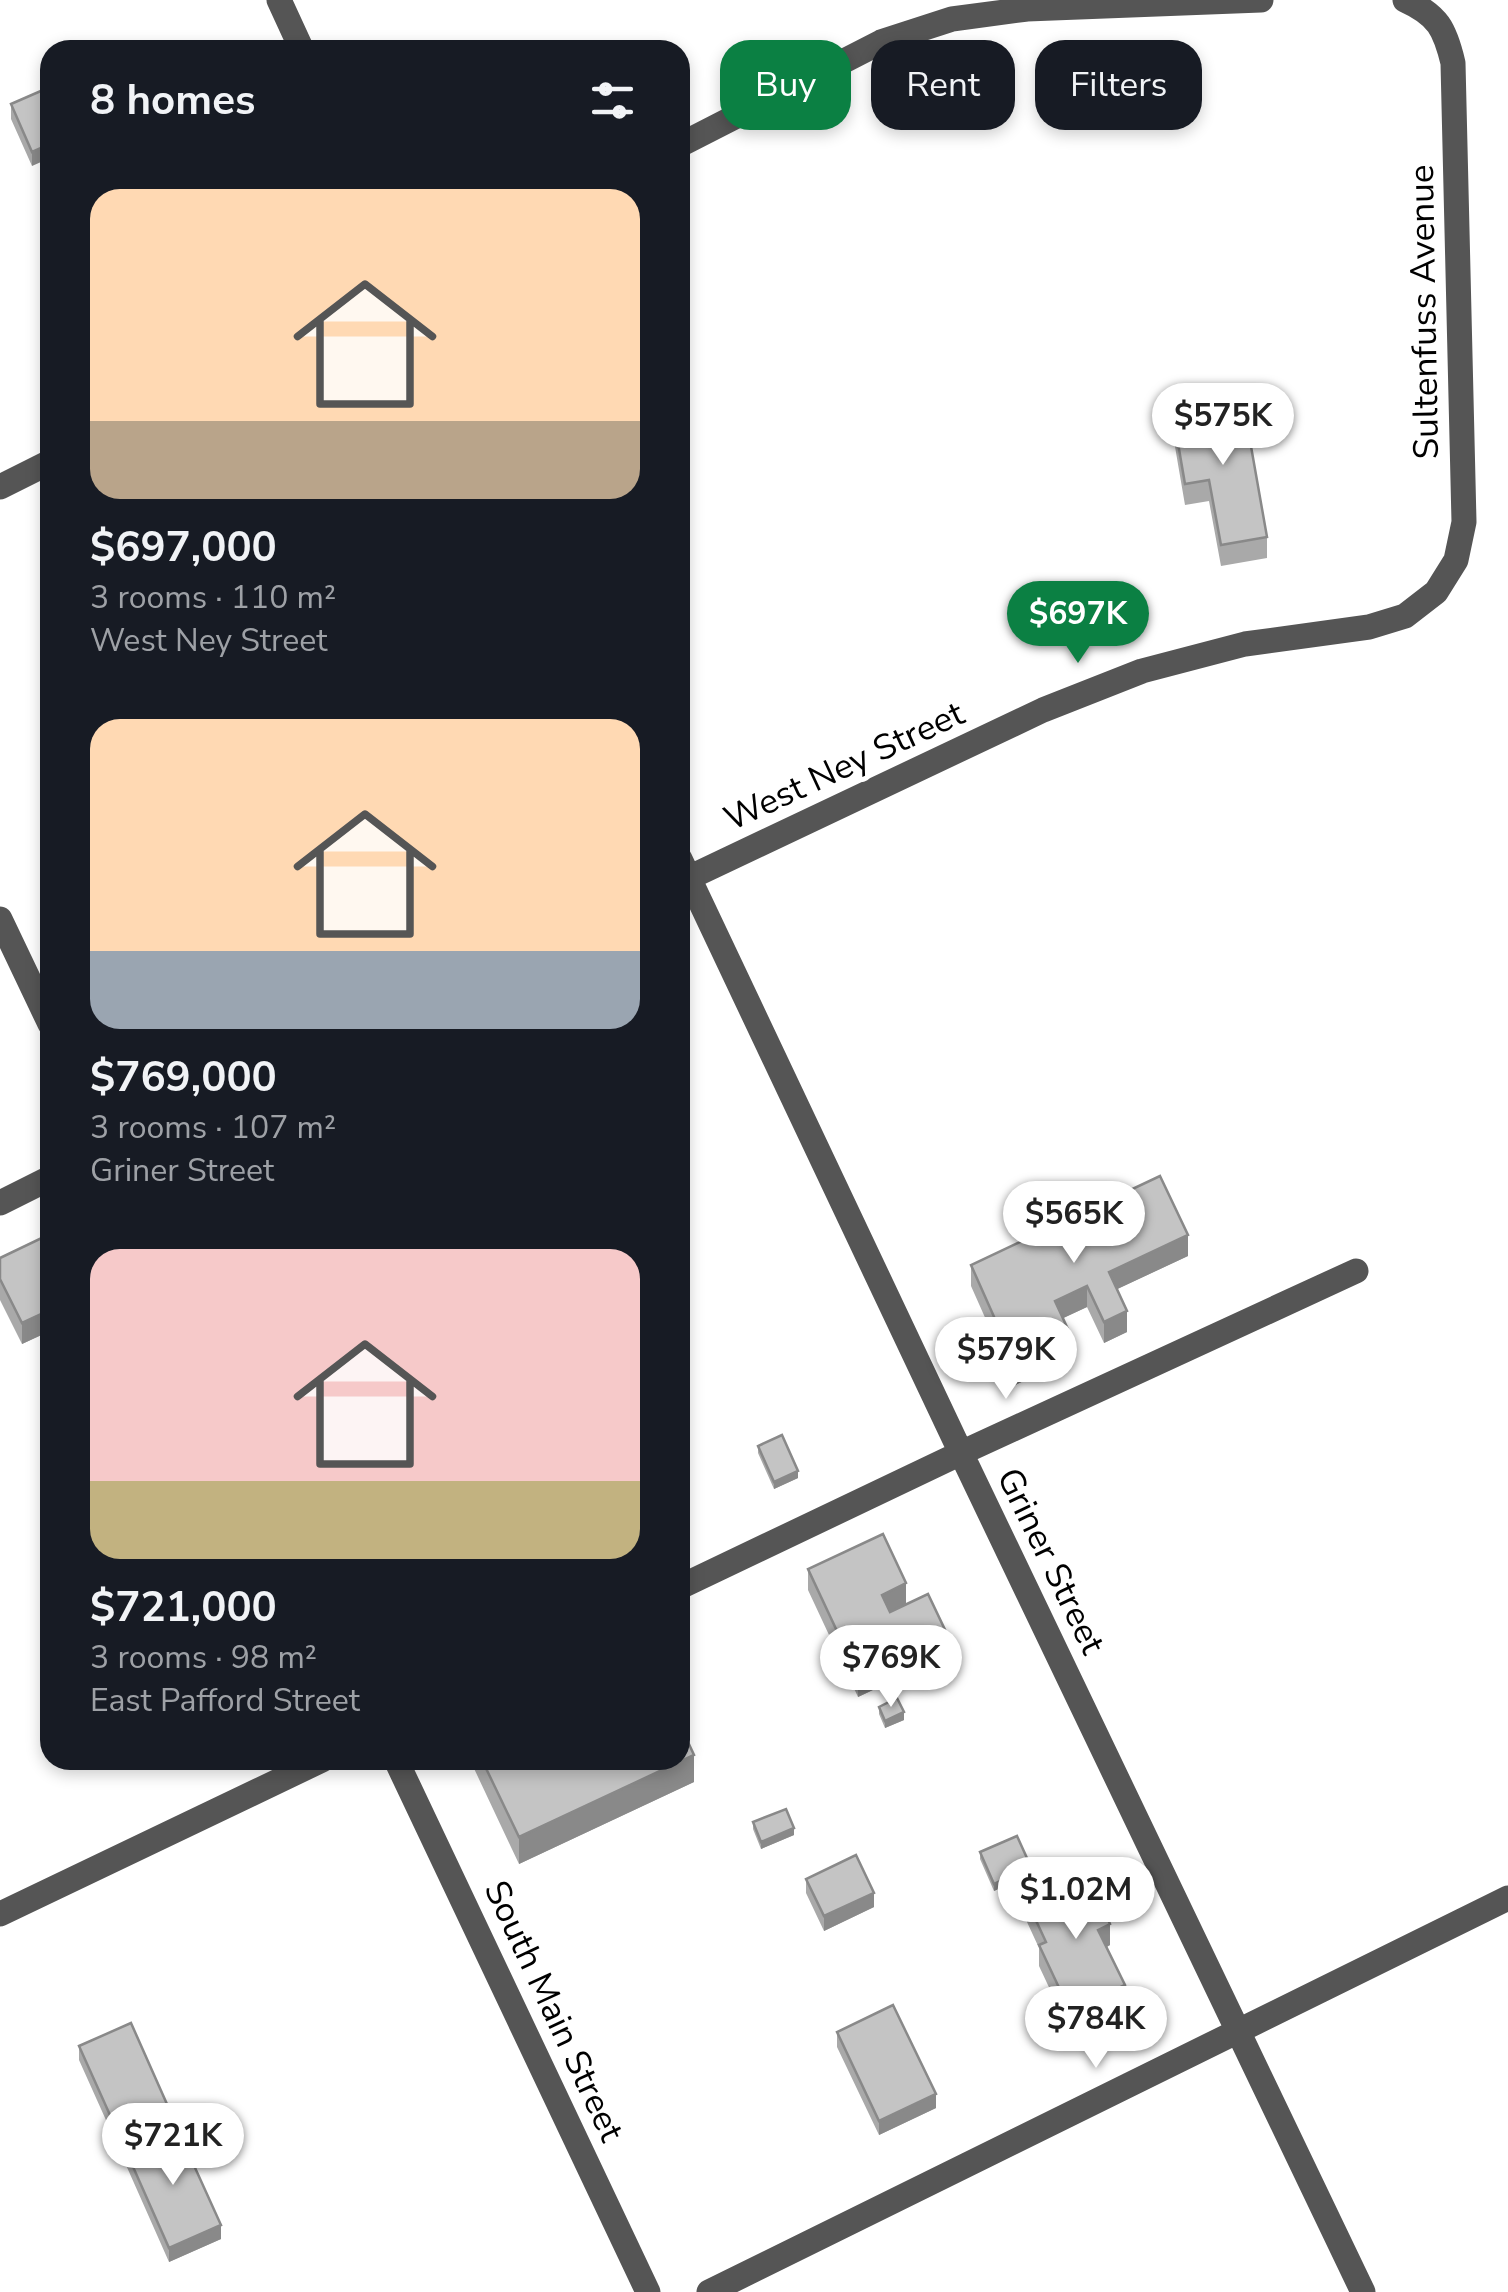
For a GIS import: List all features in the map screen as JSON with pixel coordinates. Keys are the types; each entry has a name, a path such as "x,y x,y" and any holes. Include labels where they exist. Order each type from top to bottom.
{"street":[{"path":"279,0 297,40"},
{"path":"690,140 881,42 952,19 1026,10 1260,0"},
{"name":"Sultenfuss Avenue","path":"1405,0 1426,10 1446,33 1453,63 1463,480"},
{"path":"0,486 40,467"},
{"name":"West Ney Street","path":"690,870 1043,710 1142,670 1245,644 1369,627 1406,616 1436,592 1456,560 1464,522 1463,480"},
{"name":"Griner Street","path":"690,888 1364,2292"},
{"path":"0,919 40,1003"},
{"path":"0,1203 40,1183"},
{"path":"690,1582 1356,1271"},
{"path":"0,1914 301,1770"},
{"name":"South Main Street","path":"401,1770 648,2292"},
{"path":"708,2292 1508,1898"}],"building":[{"path":"40,91 40,148 32,152 11,104"},
{"path":"1243,401 1267,537 1221,545 1209,480 1185,484 1173,414"},
{"path":"1160,1176 1188,1235 1109,1272 1127,1311 1104,1322 1087,1286 1055,1301 1072,1338 1015,1364 971,1265"},
{"path":"40,1239 40,1315 22,1323 0,1279 0,1258"},
{"path":"782,1435 798,1471 774,1482 758,1446"},
{"path":"883,1534 906,1583 882,1595 890,1612 928,1594 947,1634 858,1676 808,1569"},
{"path":"897,1698 904,1712 885,1721 879,1707"},
{"path":"487,1770 662,1770 519,1837"},
{"path":"786,1809 794,1828 761,1842 753,1822"},
{"path":"1017,1836 1031,1867 994,1884 980,1852"},
{"path":"856,1855 874,1893 824,1916 806,1879"},
{"path":"1086,1873 1110,1924 1098,1930 1125,1985 1070,2011 1039,1945 1046,1942 1027,1901"},
{"path":"893,2005 936,2094 879,2121 837,2032"},
{"path":"131,2023 174,2120 123,2144 79,2046"},
{"path":"177,2128 221,2225 169,2248 126,2151"}]}
